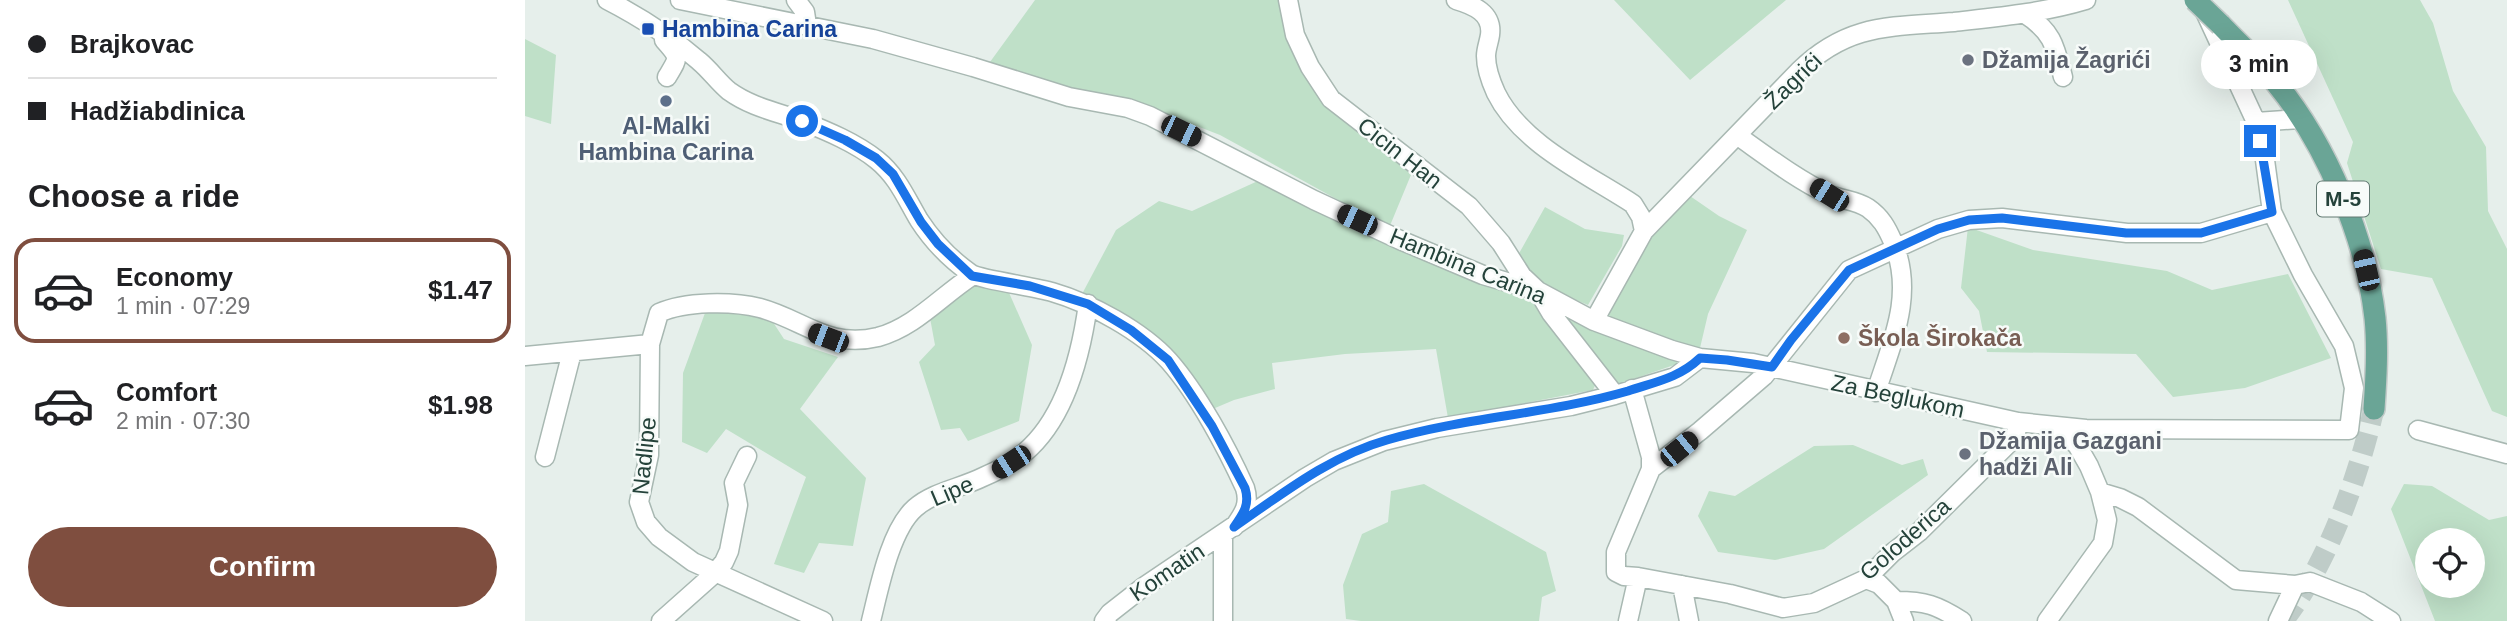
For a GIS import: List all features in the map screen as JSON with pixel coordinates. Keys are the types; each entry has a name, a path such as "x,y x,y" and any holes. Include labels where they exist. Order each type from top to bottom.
{"main road":[{"name":"M-5","path":"2195,0 2267,72 2313,139 2341,194 2362,250 2375,321 2374,409"}],"street":[{"path":"607,0 650,24 701,63 729,91 762,109 802,121 845,140 876,158 893,174 921,222 938,244 972,276 1030,286 1088,304 1131,330 1168,360 1212,426 1245,488 1248,499 1245,512 1228,531 1223,621"},
{"name":"Hambina Carina","path":"680,0 873,39 1069,97 1128,107 1400,240 1483,275 1538,291 1594,321 1700,358"},
{"path":"796,0 805,12 807,25"},
{"name":"Cicin Han","path":"1288,0 1295,36 1331,99 1469,206 1501,243 1523,276 1538,291"},
{"path":"1456,0 1480,9 1487,19 1491,32 1486,56 1488,72 1496,93 1510,116 1535,141 1633,204 1641,217 1644,230"},
{"name":"Žagrići","path":"1594,321 1644,230 1811,60 1846,38 1893,25 2025,14 2086,0"},
{"path":"1651,469 1700,431 1772,367 1849,270 1938,229 1969,220 2002,218 2126,233 2201,233 2272,212 2265,160 2256,122 2209,25 2205,11 2207,0"},
{"path":"2025,14 2042,25 2049,34 2063,77"},
{"path":"650,24 677,56 667,77"},
{"path":"2241,89 2267,72"},
{"path":"2256,122 2300,119"},
{"path":"1738,136 1829,195 1848,199 1868,208 1883,222 1895,247 1901,268 1903,291 1900,319 1876,392"},
{"name":"Za Beglukom","path":"1700,358 1772,367 1876,392 2054,427 2349,430 2354,387 2344,346 2303,275 2272,212"},
{"name":"Nadlipe","path":"823,621 693,562 659,537 646,522 639,507 649,455 650,344 659,313 672,307 693,304 759,308 828,338 852,341 879,337 917,318 951,289 972,276"},
{"path":"1538,291 1551,313 1623,392 1651,457 1651,469 1616,552 1616,572 1623,576 1638,577 1628,621"},
{"name":"Lipe","path":"871,621 884,568 902,525 914,509 928,499 997,471 1024,453 1042,434 1071,383 1085,329 1088,304"},
{"path":"526,359 650,344"},
{"path":"545,457 572,352"},
{"name":"Komatin","path":"1104,621 1110,613 1142,588 1334,461 1384,441 1437,428 1571,406 1623,392 1675,377 1700,358"},
{"name":"Goloderica","path":"1638,577 1730,594 1764,613 1814,603 1866,579 1919,532 2011,441 2018,422"},
{"path":"2047,621 2103,543 2107,520 2100,492 2077,445 2054,427"},
{"path":"2418,430 2507,454"},
{"path":"661,621 724,562 729,551 738,505 734,483 747,456"},
{"path":"2100,492 2138,507 2236,580 2295,585 2310,582 2361,602 2391,621"},
{"path":"1866,579 1879,584 1896,601 1904,621"},
{"path":"1682,585 1689,621"},
{"path":"2278,621 2295,585"},
{"path":"1896,601 1919,601 1939,606 1962,621"}],"green space":[{"path":"1035,0 1283,0 1304,68 1320,99 1413,170 1389,228 1220,135 1145,106 1105,94 1036,81 990,62"},
{"path":"1614,0 1786,0 1690,80"},
{"path":"2288,0 2420,0 2433,23 2453,91 2486,147 2488,211 2507,249 2507,417 2492,411 2432,278 2381,269 2347,163 2353,142"},
{"path":"525,39 556,55 551,124 525,116"},
{"path":"1260,180 1385,241 1532,302 1596,383 1593,390 1448,418 1436,349 1345,354 1272,363 1275,389 1234,400 1208,411 1166,351 1082,294 1116,230 1159,201 1192,211"},
{"path":"1690,196 1719,216 1747,230 1708,314 1700,348 1669,342 1606,320 1604,314 1647,240"},
{"path":"1545,207 1585,229 1624,235 1622,246 1588,305 1549,289 1517,257"},
{"path":"1968,227 2033,250 2167,271 2212,290 2288,274 2331,358 2245,388 2173,397 2136,354 1987,352 1979,311 1961,288"},
{"path":"1003,279 1032,345 1019,421 968,441 960,428 941,430 919,362 935,345 930,318 969,281"},
{"path":"1554,311 1572,321 1672,355 1678,359 1677,364 1610,387"},
{"path":"705,313 767,313 784,339 838,357 800,409 866,478 853,546 819,543 804,573 774,564 806,477 726,429 707,453 682,442 683,373"},
{"path":"1853,445 1902,465 1923,459 1928,475 1824,549 1775,560 1718,552 1698,516 1709,491 1735,496 1814,446"},
{"path":"1424,484 1546,552 1556,591 1542,597 1539,621 1346,619 1343,585 1362,534 1388,522 1391,491"},
{"path":"2404,484 2432,486 2489,520 2507,516 2507,621 2435,621 2426,598 2485,598 2485,528 2415,528 2415,570 2391,509"}],"tunnel":[{"path":"2283,621 2314,574 2339,520 2359,464 2374,409"}],"place":[{"name":"Hambina Carina","path":"648,29"},
{"name":"Džamija Žagrići","path":"1968,60"},
{"name":"Al-Malki Hambina Carina","path":"666,101"},
{"name":"Škola Širokača","path":"1844,338"},
{"name":"Džamija Gazgani hadži Ali","path":"1965,454"}],"route":[{"path":"802,121 845,140 876,158 893,174 921,222 938,244 972,276 1030,286 1088,304 1131,330 1168,360 1212,426 1245,488 1248,499 1245,512 1234,527 1334,461 1384,441 1437,428 1571,406 1615,395 1675,377 1689,369 1700,358 1772,367 1849,270 1861,262 1938,229 1969,220 2002,218 2126,233 2201,233 2272,212 2260,141"}]}
